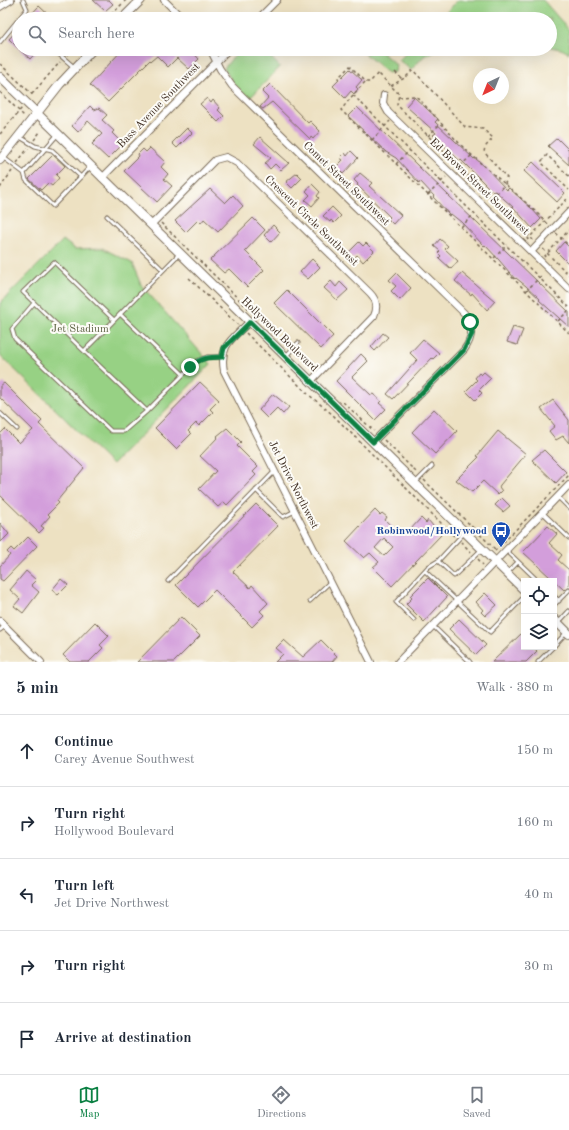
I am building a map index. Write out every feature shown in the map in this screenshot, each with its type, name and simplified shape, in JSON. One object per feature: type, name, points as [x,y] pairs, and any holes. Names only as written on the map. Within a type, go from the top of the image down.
[{"type":"street","points":[[0,6],[12,0]]},
{"type":"street","points":[[129,12],[141,0]]},
{"type":"street","points":[[164,0],[177,12]]},
{"type":"street","points":[[265,12],[277,0]]},
{"type":"street","points":[[1,158],[36,113],[86,56]]},
{"type":"street","name":"Comet Street Southwest","points":[[214,56],[232,86],[464,313],[470,322],[470,340],[464,350],[373,442]]},
{"type":"street","name":"Bass Avenue Southwest","points":[[102,178],[222,56]]},
{"type":"street","name":"Hollywood Boulevard","points":[[0,78],[521,587]]},
{"type":"street","name":"Ed Brown Street Southwest","points":[[384,95],[383,103],[393,118],[569,289]]},
{"type":"street","name":"Crescent Circle Southwest","points":[[151,225],[215,160],[219,158],[229,158],[242,168],[372,295],[377,307],[374,316],[310,381]]},
{"type":"street","points":[[531,252],[569,212]]},
{"type":"street","points":[[222,357],[224,348],[250,322]]},
{"type":"street","name":"Jet Drive Northwest","points":[[222,357],[224,371],[371,662]]},
{"type":"street","points":[[398,662],[569,485]]},
{"type":"street","points":[[557,622],[568,633]]},
{"type":"street","points":[[2,626],[38,661]]},
{"type":"lane","points":[[23,0],[27,9],[25,12]]},
{"type":"lane","points":[[0,42],[12,27]]},
{"type":"lane","points":[[63,58],[75,68]]},
{"type":"lane","points":[[24,173],[58,134]]},
{"type":"lane","points":[[18,135],[31,144],[52,150],[80,177]]},
{"type":"lane","points":[[1,158],[24,173],[26,180],[53,206],[91,166]]},
{"type":"lane","points":[[107,216],[163,270]]},
{"type":"lane","points":[[84,350],[180,253]]},
{"type":"lane","points":[[114,320],[54,262],[23,292],[147,411]]},
{"type":"lane","points":[[34,303],[12,328],[16,339],[111,432],[124,431],[147,411],[197,361],[207,357],[222,357]]},
{"type":"lane","points":[[120,314],[183,374]]},
{"type":"lane","points":[[286,357],[298,343]]},
{"type":"lane","points":[[0,413],[18,429]]},
{"type":"lane","points":[[415,483],[432,466]]},
{"type":"lane","points":[[168,581],[275,471]]},
{"type":"lane","points":[[256,490],[283,517],[295,511]]},
{"type":"lane","points":[[558,497],[569,508]]},
{"type":"lane","points":[[542,513],[569,538]]},
{"type":"lane","points":[[414,620],[396,602],[465,532]]},
{"type":"lane","points":[[438,561],[454,576],[482,549]]},
{"type":"lane","points":[[506,550],[535,578]]},
{"type":"lane","points":[[507,573],[518,562]]},
{"type":"lane","points":[[425,571],[490,632],[521,600]]},
{"type":"lane","points":[[310,601],[331,581]]},
{"type":"lane","points":[[559,601],[569,590]]},
{"type":"lane","points":[[557,620],[569,611]]},
{"type":"lane","points":[[433,626],[470,662]]},
{"type":"lane","points":[[557,643],[568,633]]},
{"type":"lane","points":[[538,662],[550,650]]},
{"type":"path","points":[[114,12],[126,0]]},
{"type":"path","points":[[32,94],[66,56]]},
{"type":"path","points":[[339,80],[338,78],[350,66],[366,82]]},
{"type":"path","points":[[390,86],[413,70],[465,126],[483,128],[493,138],[485,147],[484,152],[506,178],[505,184],[495,195],[492,194],[490,197]]},
{"type":"path","points":[[395,72],[402,79]]},
{"type":"path","points":[[569,275],[397,106],[399,94],[378,73],[370,82],[366,82],[341,110],[569,333]]},
{"type":"path","points":[[0,92],[30,121]]},
{"type":"path","points":[[353,95],[569,306]]},
{"type":"path","points":[[399,97],[416,96],[466,149],[510,187],[546,221],[569,246]]},
{"type":"path","points":[[372,140],[393,118]]},
{"type":"path","points":[[428,136],[441,123]]},
{"type":"path","points":[[0,188],[40,132]]},
{"type":"path","points":[[396,164],[410,150]]},
{"type":"path","points":[[569,176],[547,155],[541,162],[569,190]]},
{"type":"path","points":[[515,253],[569,197]]},
{"type":"path","points":[[461,227],[474,214]]},
{"type":"path","points":[[531,270],[569,230]]},
{"type":"path","points":[[493,259],[506,245]]},
{"type":"path","points":[[526,291],[548,268]]},
{"type":"path","points":[[189,278],[309,395],[332,414],[484,565]]},
{"type":"path","points":[[558,321],[569,310]]},
{"type":"green space","points":[[458,0],[543,0],[553,12],[447,12]]},
{"type":"green space","points":[[557,16],[569,30],[569,53],[557,48]]},
{"type":"green space","points":[[234,56],[270,56],[280,67],[249,99],[233,83],[224,68]]},
{"type":"green space","points":[[368,56],[386,56],[396,65],[395,72],[388,73]]},
{"type":"green space","points":[[403,56],[424,56],[411,70],[399,60]]},
{"type":"green space","name":"Jet Stadium","points":[[63,240],[75,249],[102,248],[132,263],[141,285],[211,364],[112,465],[0,355],[0,303]]},
{"type":"building","points":[[93,0],[109,0],[113,4],[105,11]]},
{"type":"building","points":[[39,6],[45,12],[33,12]]},
{"type":"building","points":[[117,56],[157,56],[151,61],[150,60],[108,102],[90,85]]},
{"type":"building","points":[[157,56],[196,56],[199,59],[189,69],[177,58],[168,67]]},
{"type":"building","points":[[350,69],[362,80],[356,87],[358,89],[354,94],[351,91],[345,98],[333,86]]},
{"type":"building","points":[[270,84],[308,123],[310,121],[320,131],[313,139],[311,137],[310,139],[272,102],[263,109],[260,107],[268,98],[262,92]]},
{"type":"building","points":[[414,97],[438,119],[435,122],[474,159],[475,158],[484,166],[507,190],[509,188],[541,219],[532,228],[513,207],[495,191],[493,192],[433,135],[436,133],[406,106]]},
{"type":"building","points":[[207,98],[211,103],[213,100],[220,108],[218,110],[224,116],[218,122],[200,104]]},
{"type":"building","points":[[90,106],[94,110],[99,108],[107,115],[102,120],[114,131],[112,133],[123,144],[108,159],[92,144],[102,134],[88,121],[78,132],[72,126]]},
{"type":"building","points":[[357,107],[569,312],[569,327],[526,286],[516,278],[515,279],[485,245],[484,246],[461,222],[451,214],[450,215],[420,181],[419,183],[396,158],[386,152],[348,116]]},
{"type":"building","points":[[187,128],[192,133],[177,148],[172,143]]},
{"type":"building","points":[[260,137],[289,163],[281,170],[275,164],[270,169],[265,163],[271,158],[254,144]]},
{"type":"building","points":[[557,138],[569,150],[569,165],[548,146]]},
{"type":"building","points":[[150,148],[165,162],[161,167],[168,174],[164,179],[172,186],[157,202],[124,171],[139,156],[138,154],[143,149],[146,152]]},
{"type":"building","points":[[351,151],[358,158],[343,174],[336,167],[343,160],[340,158],[345,153],[347,156]]},
{"type":"building","points":[[53,155],[65,166],[56,175],[59,178],[52,186],[48,183],[41,190],[29,179]]},
{"type":"building","points":[[533,162],[565,193],[557,202],[524,171]]},
{"type":"building","points":[[297,173],[302,178],[292,188],[286,182]]},
{"type":"building","points":[[360,173],[372,183],[369,186],[401,215],[393,224],[388,219],[390,217],[357,185],[358,184],[354,180]]},
{"type":"building","points":[[312,184],[320,192],[317,196],[319,198],[312,206],[305,200],[310,195],[306,191]]},
{"type":"building","points":[[210,189],[225,203],[233,195],[243,206],[218,232],[204,219],[201,223],[198,220],[186,232],[175,221]]},
{"type":"building","points":[[332,207],[341,216],[334,223],[331,220],[330,222],[323,216]]},
{"type":"building","points":[[253,218],[265,230],[245,251],[264,270],[247,287],[229,269],[224,273],[210,260]]},
{"type":"building","points":[[273,225],[280,232],[271,242],[264,235]]},
{"type":"building","points":[[440,239],[448,246],[445,249],[458,261],[451,269],[439,258],[441,256],[438,253],[440,251],[434,246]]},
{"type":"building","points":[[359,242],[363,246],[366,243],[374,251],[363,262],[357,255],[353,259],[348,253]]},
{"type":"building","points":[[564,242],[569,247],[569,264],[556,251]]},
{"type":"building","points":[[312,259],[320,267],[308,279],[300,272]]},
{"type":"building","points":[[396,273],[411,288],[400,300],[391,291],[396,286],[389,280]]},
{"type":"building","points":[[462,273],[495,301],[487,310],[472,293],[471,295],[455,281]]},
{"type":"building","points":[[331,281],[336,287],[340,282],[348,290],[337,300],[324,288]]},
{"type":"building","points":[[287,290],[333,336],[321,349],[274,303]]},
{"type":"building","points":[[513,327],[523,330],[517,345],[507,342]]},
{"type":"building","points":[[383,333],[388,337],[375,351],[371,347]]},
{"type":"building","points":[[423,339],[439,353],[433,359],[432,358],[393,399],[387,394],[417,360],[410,353]]},
{"type":"building","points":[[361,354],[368,361],[352,377],[371,395],[373,394],[381,401],[379,403],[386,409],[375,420],[336,381]]},
{"type":"building","points":[[484,372],[491,378],[479,390],[482,393],[475,400],[466,391],[477,380],[475,378],[479,373],[481,375]]},
{"type":"building","points":[[200,382],[219,400],[210,409],[213,412],[199,426],[196,423],[188,431],[191,434],[176,449],[155,428]]},
{"type":"building","points":[[4,383],[42,421],[39,424],[84,468],[57,501],[59,503],[48,514],[50,516],[41,526],[44,528],[39,533],[0,495],[0,434],[5,429],[19,443],[33,430],[0,398],[0,386]]},
{"type":"building","points":[[273,394],[289,407],[283,414],[277,408],[267,418],[259,410]]},
{"type":"building","points":[[553,400],[569,420],[569,443],[563,436],[556,440],[549,431],[555,426],[541,409]]},
{"type":"building","points":[[434,409],[457,431],[435,454],[412,432]]},
{"type":"building","points":[[227,428],[241,442],[237,446],[258,467],[253,472],[256,475],[227,505],[224,502],[218,507],[199,489],[216,471],[200,456],[218,437],[217,436]]},
{"type":"building","points":[[498,431],[526,454],[500,485],[499,487],[502,491],[498,495],[483,481],[472,492],[456,480],[479,457],[477,456]]},
{"type":"building","points":[[544,450],[566,472],[556,483],[532,460]]},
{"type":"building","points":[[502,498],[510,506],[503,512],[495,505]]},
{"type":"building","points":[[256,504],[278,526],[233,572],[250,588],[252,585],[268,603],[260,611],[264,615],[252,627],[215,590],[198,607],[176,585]]},
{"type":"building","points":[[375,510],[380,515],[382,513],[387,517],[385,520],[401,535],[406,530],[408,532],[421,518],[426,523],[428,520],[441,535],[392,586],[373,567],[379,562],[370,553],[364,558],[346,541]],"holes":[[[384,538],[393,547],[384,556],[375,548]]]},
{"type":"building","points":[[0,523],[9,534],[0,543]]},
{"type":"building","points":[[548,526],[557,534],[549,543],[562,555],[558,560],[569,570],[569,585],[564,590],[557,584],[557,578],[551,578],[523,552]]},
{"type":"building","points":[[28,537],[37,546],[3,581],[0,579],[0,566],[10,555],[7,552],[11,548],[14,551]]},
{"type":"building","points":[[26,571],[36,580],[31,585],[39,592],[23,613],[14,606],[20,599],[10,590]]},
{"type":"building","points":[[428,578],[447,597],[424,622],[406,604],[412,598],[410,596]]},
{"type":"building","points":[[61,579],[68,585],[58,595],[52,590]]},
{"type":"building","points":[[485,593],[497,605],[485,616],[481,612],[483,610],[476,602]]},
{"type":"building","points":[[181,617],[200,636],[174,662],[137,662]]},
{"type":"building","points":[[459,619],[486,645],[476,655],[449,629]]},
{"type":"building","points":[[95,622],[109,636],[100,645],[103,648],[89,662],[70,662],[63,655]]},
{"type":"building","points":[[521,634],[521,650],[537,651],[526,662],[492,662]]},
{"type":"building","points":[[284,640],[303,657],[321,640],[337,656],[332,662],[275,662],[283,654],[276,648]]},
{"type":"place","name":"Robinwood/Hollywood","points":[[501,548]]},
{"type":"route","points":[[190,367],[197,361],[207,357],[222,357],[224,348],[250,322],[373,442],[464,350],[472,334],[470,322]]}]
